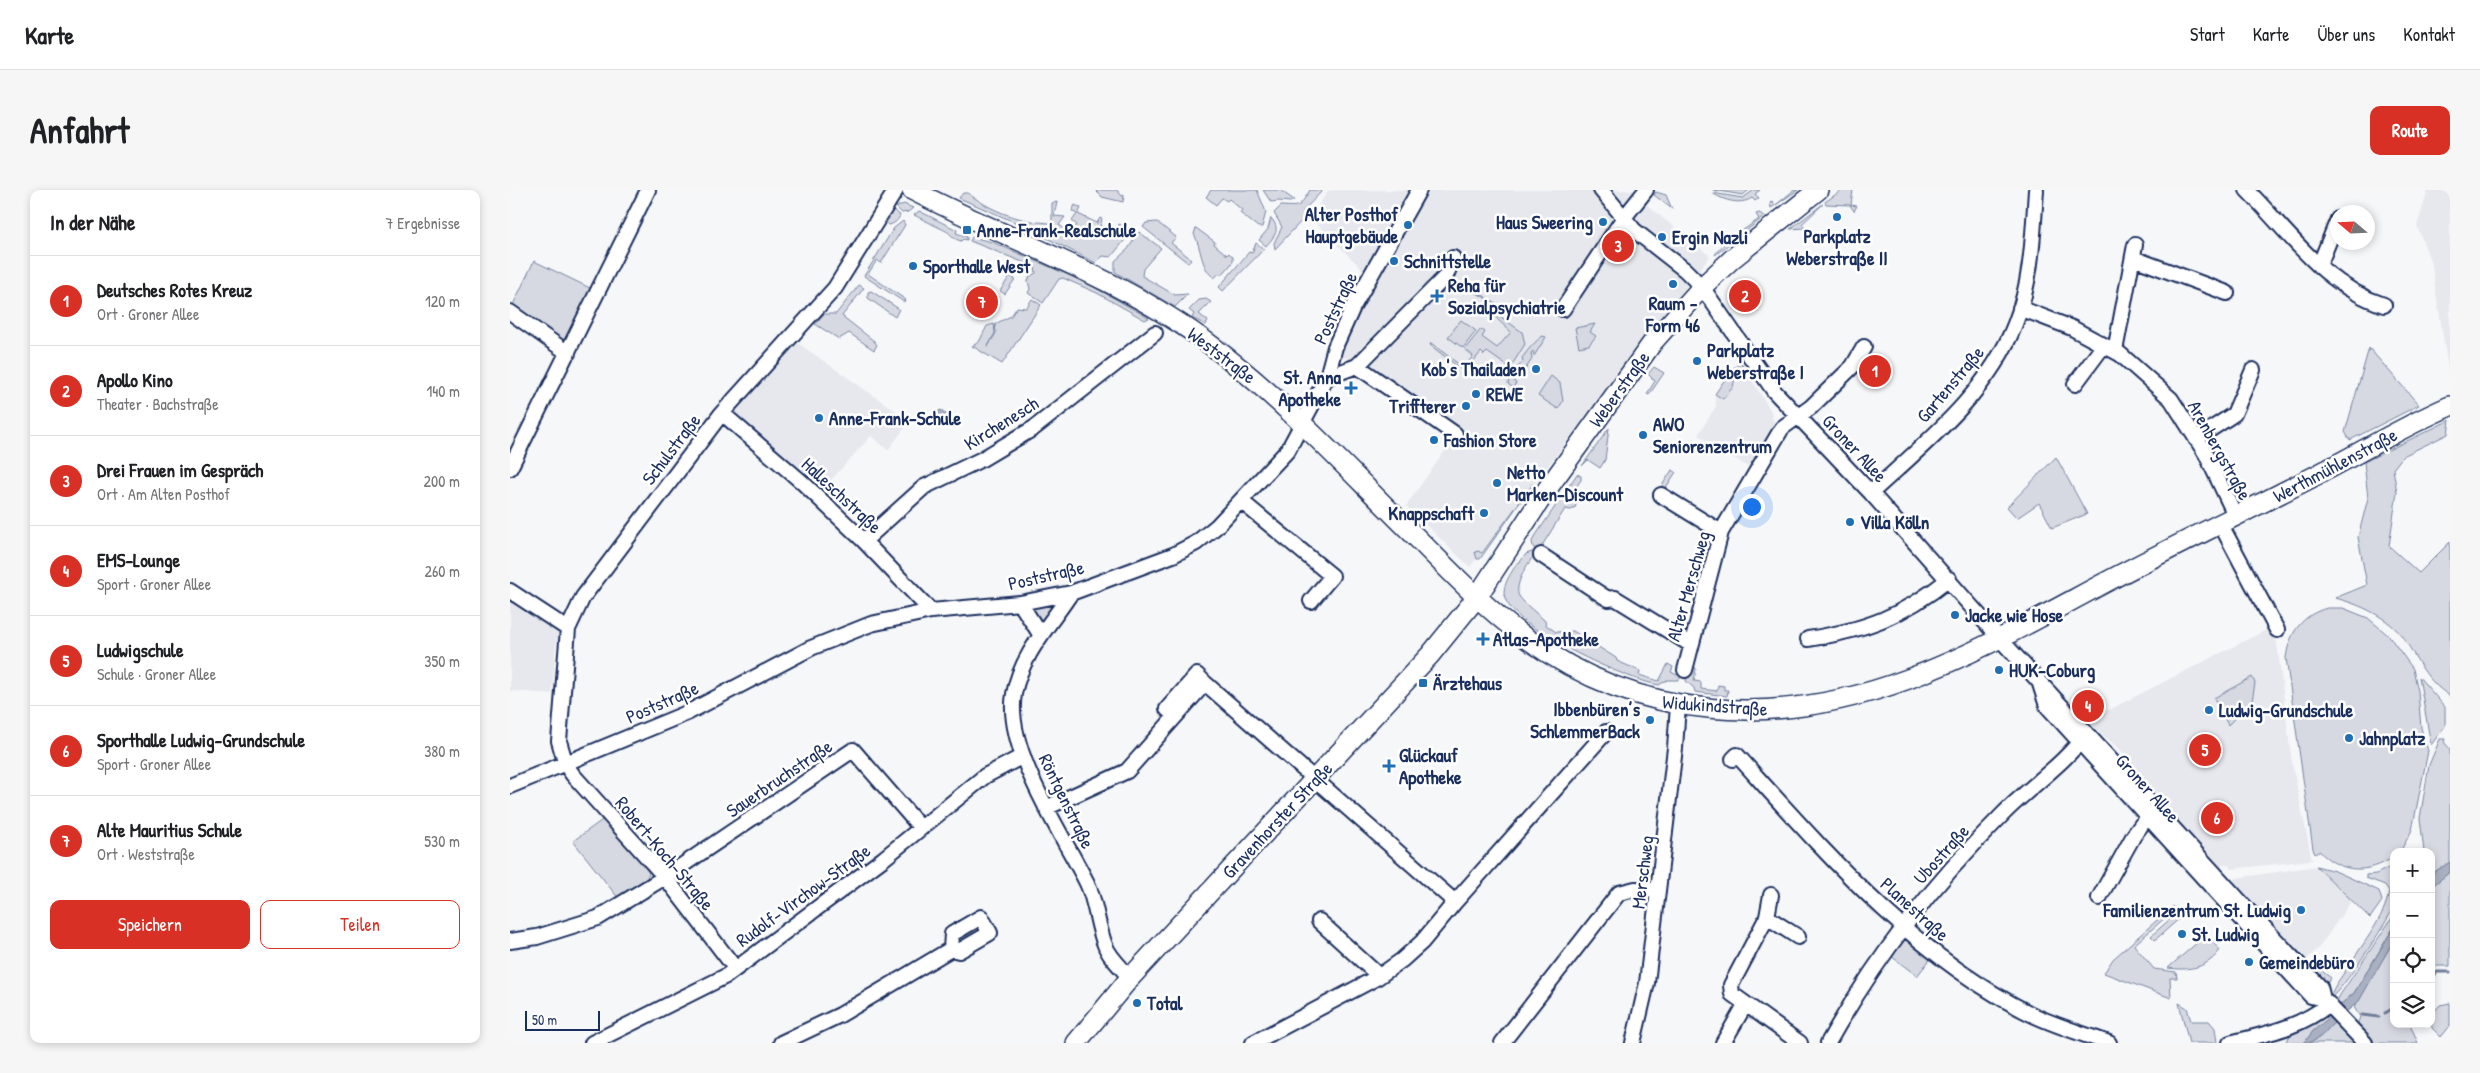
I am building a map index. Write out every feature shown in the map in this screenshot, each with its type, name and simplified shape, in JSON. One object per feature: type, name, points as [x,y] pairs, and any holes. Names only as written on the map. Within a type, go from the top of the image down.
[{"type":"main road","name":"Weststraße","points":[[912,190],[1098,276],[1150,305],[1208,343],[1268,391],[1304,424],[1477,597]]},
{"type":"main road","name":"Weberstraße","points":[[1477,597],[1548,488],[1653,342],[1702,287],[1770,227],[1818,190]]},
{"type":"main road","name":"Werthmühlenstraße","points":[[2001,640],[2110,580],[2229,521],[2450,406]]},
{"type":"main road","name":"Widukindstraße","points":[[1477,597],[1524,637],[1585,674],[1625,691],[1678,705],[1758,710],[1818,704],[1865,693],[1907,680],[2001,640]]},
{"type":"main road","name":"Gravenhorster Straße","points":[[1076,1043],[1130,978],[1430,654],[1477,597]]},
{"type":"street","points":[[510,468],[648,190]]},
{"type":"street","name":"Schulstraße","points":[[566,765],[559,741],[568,629],[583,597],[722,413],[835,288],[896,190]]},
{"type":"street","name":"Poststraße","points":[[510,786],[566,765],[687,713],[811,648],[871,624],[931,611],[1020,603],[1071,593],[1173,555],[1196,543],[1241,501],[1288,450],[1304,424],[1327,377],[1335,347],[1353,307],[1419,190]]},
{"type":"street","points":[[1601,190],[1634,230],[1685,270],[1702,287],[1774,391],[1798,415]]},
{"type":"street","points":[[1563,309],[1623,219],[1646,190]]},
{"type":"street","name":"Gartenstraße","points":[[1871,493],[1939,429],[1976,388],[2006,342],[2020,308],[2032,250],[2036,190]]},
{"type":"street","points":[[2247,190],[2291,240],[2319,266],[2355,293],[2384,305]]},
{"type":"street","points":[[2319,266],[2330,238]]},
{"type":"street","points":[[2076,384],[2110,348],[2134,252],[2227,293]]},
{"type":"street","points":[[1327,377],[1357,366],[1446,276],[1453,258]]},
{"type":"street","name":"Arenbergstraße","points":[[2020,308],[2072,328],[2110,348],[2171,400],[2196,439],[2229,521]]},
{"type":"street","points":[[510,312],[568,353]]},
{"type":"street","name":"Kirchenesch","points":[[864,541],[924,487],[982,459],[1034,428],[1155,333]]},
{"type":"street","name":"Groner Allee","points":[[1864,347],[1853,366],[1811,407],[1798,415],[1871,493],[2001,640],[2039,680],[2084,737],[2311,996],[2328,1004],[2366,1043]]},
{"type":"street","points":[[1357,366],[1455,434]]},
{"type":"street","points":[[2196,439],[2226,422],[2234,414],[2253,370]]},
{"type":"street","name":"Halleschstraße","points":[[722,413],[804,484],[864,541],[931,611]]},
{"type":"street","name":"Alter Merschweg","points":[[1685,670],[1690,644],[1721,532],[1782,428],[1798,415]]},
{"type":"street","points":[[1661,495],[1721,532]]},
{"type":"street","points":[[1241,501],[1332,576],[1312,601]]},
{"type":"street","points":[[2229,521],[2277,630]]},
{"type":"street","points":[[1542,555],[1608,599],[1615,598],[1690,644]]},
{"type":"street","points":[[1808,639],[1846,633],[1874,625],[1918,602],[1949,579]]},
{"type":"street","points":[[510,591],[568,629]]},
{"type":"street","name":"Röntgenstraße","points":[[1071,593],[1040,634],[1022,671],[1014,694],[1014,719],[1024,756],[1046,808],[1088,885],[1105,946],[1130,978]]},
{"type":"street","points":[[1020,603],[1040,634]]},
{"type":"street","points":[[1046,808],[1127,771],[1205,683],[1455,902]]},
{"type":"street","name":"Merschweg","points":[[1633,1043],[1647,983],[1675,748],[1678,705]]},
{"type":"street","points":[[1253,1043],[1379,976],[1422,942],[1455,902],[1606,732]]},
{"type":"street","name":"Ubostraße","points":[[1828,1043],[1859,988],[1903,926],[1954,865],[2003,813],[2084,737]]},
{"type":"street","name":"Sauerbruchstraße","points":[[666,877],[853,750],[921,828]]},
{"type":"street","name":"Planestraße","points":[[1734,759],[1737,755],[1819,845],[1903,926],[1950,964],[2006,1000],[2061,1027],[2109,1043]]},
{"type":"street","name":"Rudolf-Virchow-Straße","points":[[592,1043],[726,976],[883,860],[986,776],[1024,756]]},
{"type":"street","name":"Robert-Koch-Straße","points":[[566,765],[573,776],[666,877],[735,968]]},
{"type":"street","points":[[2099,898],[2151,812]]},
{"type":"street","points":[[510,941],[537,937],[598,918],[666,877]]},
{"type":"street","points":[[1502,1043],[1619,893],[1635,889],[1658,890]]},
{"type":"street","points":[[1771,895],[1767,917],[1731,985],[1732,994],[1800,1043]]},
{"type":"street","points":[[1767,917],[1798,938]]},
{"type":"street","points":[[1319,921],[1379,976]]},
{"type":"street","points":[[780,1043],[840,1015],[951,949]]},
{"type":"street","points":[[2230,1043],[2292,1027],[2316,1014],[2328,1004]]},
{"type":"street","points":[[1723,1043],[1745,1005]]},
{"type":"shaded area","points":[[1095,190],[1117,190],[1122,196],[1124,195],[1123,202],[1102,197]]},
{"type":"shaded area","points":[[1211,190],[1257,190],[1266,212],[1262,227],[1258,227],[1240,213],[1242,210],[1229,199],[1227,201],[1222,198],[1216,205],[1206,197]]},
{"type":"shaded area","points":[[1263,190],[1280,190],[1294,200],[1290,202],[1271,202]]},
{"type":"shaded area","points":[[1310,190],[1323,190],[1303,211],[1307,215],[1275,249],[1274,243],[1282,227],[1274,213],[1281,206],[1299,205]]},
{"type":"shaded area","points":[[1329,190],[1655,190],[1647,205],[1710,256],[1470,567],[1406,506],[1458,432],[1356,360],[1327,354],[1366,273],[1310,217]]},
{"type":"shaded area","points":[[1713,190],[1749,190],[1743,195]]},
{"type":"shaded area","points":[[1754,190],[1760,190],[1755,194],[1759,198],[1755,201],[1752,198],[1742,202],[1721,198],[1712,193],[1743,198]]},
{"type":"shaded area","points":[[1794,190],[1798,190],[1778,203]]},
{"type":"shaded area","points":[[1842,190],[1853,190],[1851,205],[1857,206],[1854,211],[1850,205],[1826,204],[1825,202]]},
{"type":"shaded area","points":[[2428,190],[2450,190],[2450,382],[2432,266],[2417,226]]},
{"type":"shaded area","points":[[1656,192],[1666,195],[1672,209],[1654,195]]},
{"type":"shaded area","points":[[963,193],[968,193],[997,211],[1029,221],[1052,223],[1052,203],[1057,202],[1054,216],[1065,217],[1059,225],[1071,233],[1077,225],[1072,221],[1077,214],[1072,211],[1075,205],[1081,208],[1078,214],[1097,223],[1100,218],[1102,219],[1100,227],[1117,232],[1119,224],[1133,230],[1111,257],[1103,256],[1096,263],[1017,223],[959,198]]},
{"type":"shaded area","points":[[1772,201],[1776,205],[1771,208],[1770,203]]},
{"type":"shaded area","points":[[904,204],[913,208],[908,212],[902,213],[896,207]]},
{"type":"shaded area","points":[[1823,204],[1802,224],[1805,228],[1790,229]]},
{"type":"shaded area","points":[[892,209],[900,215],[896,222],[888,225],[884,219]]},
{"type":"shaded area","points":[[919,211],[957,230],[956,233],[967,237],[967,240],[963,239],[961,241],[954,238],[948,232],[914,215]]},
{"type":"shaded area","points":[[1759,213],[1765,216],[1715,255],[1728,241],[1759,219],[1756,214]]},
{"type":"shaded area","points":[[1271,218],[1276,226],[1276,232],[1266,246],[1259,240],[1268,229]]},
{"type":"shaded area","points":[[903,221],[905,225],[881,263],[877,260],[868,274],[906,300],[904,302],[864,276],[894,228]]},
{"type":"shaded area","points":[[1157,222],[1176,237],[1171,243],[1191,259],[1188,263],[1143,227],[1146,223]]},
{"type":"shaded area","points":[[1196,228],[1215,242],[1214,244],[1227,255],[1229,253],[1233,257],[1233,262],[1222,275],[1220,273],[1214,278],[1206,269],[1194,234]]},
{"type":"shaded area","points":[[1139,232],[1161,248],[1143,269],[1142,276],[1175,295],[1188,294],[1175,307],[1115,272],[1115,261],[1128,249]]},
{"type":"shaded area","points":[[972,237],[992,242],[1085,282],[1149,318],[1145,320],[1097,293],[1063,278],[1059,279],[1043,303],[1028,293],[1030,289],[1028,281],[1030,276],[1036,273],[1035,267],[970,241]]},
{"type":"shaded area","points":[[1256,243],[1264,249],[1223,291],[1219,287],[1249,252],[1252,253]]},
{"type":"shaded area","points":[[534,261],[592,289],[567,340],[561,342],[511,309]]},
{"type":"shaded area","points":[[1010,276],[1015,279],[1005,294],[1000,291]]},
{"type":"shaded area","points":[[1473,284],[1477,287],[1475,290],[1502,308],[1500,311],[1495,308],[1494,303],[1490,303],[1484,297],[1472,291]]},
{"type":"shaded area","points":[[859,285],[864,288],[842,316],[874,341],[877,345],[874,350],[849,333],[839,339],[815,324],[824,314],[836,314]]},
{"type":"shaded area","points":[[871,291],[899,309],[895,317],[868,298],[868,292]]},
{"type":"shaded area","points":[[1032,299],[1041,305],[1002,364],[972,346],[979,342],[987,326],[994,324],[995,333],[987,348],[996,333],[995,324],[1011,316],[1017,307],[1026,308]]},
{"type":"shaded area","points":[[1206,299],[1211,302],[1199,314],[1208,321],[1206,325],[1192,318],[1194,314],[1189,310],[1199,300]]},
{"type":"shaded area","points":[[1476,299],[1522,332],[1525,344],[1510,368],[1487,352],[1484,355],[1481,352],[1465,372],[1430,345],[1431,343],[1464,368],[1473,356],[1465,349],[1481,329],[1485,332],[1482,337],[1497,348],[1511,332]]},
{"type":"shaded area","points":[[1461,320],[1476,331],[1463,348],[1448,337]]},
{"type":"shaded area","points":[[1595,324],[1590,332],[1596,336],[1589,345],[1579,347],[1575,328]]},
{"type":"shaded area","points":[[1543,336],[1546,337],[1534,356],[1533,351],[1531,353],[1532,359],[1521,376],[1519,372],[1513,380],[1516,383],[1513,388],[1508,384],[1509,378],[1523,361],[1522,358],[1526,352]]},
{"type":"shaded area","name":"Anne-Frank-Schule","points":[[795,341],[910,421],[888,450],[871,436],[820,492],[730,414]]},
{"type":"shaded area","points":[[2369,348],[2419,405],[2350,440],[2345,432]]},
{"type":"shaded area","points":[[1741,363],[1771,411],[1774,424],[1748,467],[1698,435],[1716,406],[1715,394],[1732,369]]},
{"type":"shaded area","points":[[1741,363],[1747,373],[1740,381],[1735,377],[1733,387],[1723,399],[1715,394],[1732,369]]},
{"type":"shaded area","points":[[1654,367],[1664,373],[1649,395],[1647,394],[1655,381],[1648,374]]},
{"type":"shaded area","points":[[1551,376],[1560,383],[1563,401],[1558,409],[1538,396]]},
{"type":"shaded area","points":[[2450,420],[2448,434],[2403,456],[2393,469],[2397,492],[2389,546],[2419,573],[2450,542],[2450,696],[2429,677],[2404,639],[2390,624],[2363,608],[2335,598],[2367,585],[2358,537],[2368,498],[2364,462]]},
{"type":"shaded area","points":[[1609,428],[1605,460],[1600,468],[1588,460],[1582,466]]},
{"type":"shaded area","points":[[2056,457],[2087,514],[2052,528],[2039,503],[2017,518],[2007,507]]},
{"type":"shaded area","points":[[1672,470],[1676,472],[1663,492],[1659,490]]},
{"type":"shaded area","points":[[1577,474],[1581,476],[1581,480],[1569,497],[1577,501],[1575,508],[1571,510],[1565,509],[1538,552],[1533,547],[1532,541]]},
{"type":"shaded area","points":[[1533,484],[1480,559],[1477,559],[1475,552],[1482,553]]},
{"type":"shaded area","points":[[1532,552],[1536,554],[1520,580],[1518,592],[1519,596],[1528,606],[1545,621],[1546,625],[1556,632],[1573,631],[1616,658],[1617,661],[1640,671],[1639,675],[1659,681],[1668,664],[1673,667],[1671,672],[1677,675],[1681,668],[1682,677],[1678,680],[1667,680],[1659,685],[1623,674],[1574,652],[1529,624],[1513,611],[1505,598],[1504,589],[1517,563],[1526,554]]},
{"type":"shaded area","points":[[510,598],[559,634],[560,638],[556,643],[552,694],[510,691]]},
{"type":"shaded area","points":[[1054,600],[1055,608],[1040,623],[1032,607]]},
{"type":"shaded area","points":[[2327,608],[2343,608],[2368,618],[2389,636],[2413,669],[2418,691],[2421,728],[2428,751],[2412,830],[2402,848],[2390,848],[2390,859],[2365,869],[2355,869],[2337,864],[2319,851],[2315,854],[2313,849],[2286,658],[2290,641],[2298,626],[2310,615]]},
{"type":"shaded area","points":[[2270,628],[2277,643],[2292,763],[2312,860],[2231,869],[2230,865],[2222,865],[2222,870],[2131,770],[2124,753],[2087,721]]},
{"type":"shaded area","points":[[1692,667],[1696,668],[1694,681],[1701,682],[1701,689],[1717,691],[1718,685],[1724,686],[1724,690],[1728,690],[1727,696],[1695,692],[1694,688],[1686,681],[1686,675]]},
{"type":"shaded area","points":[[2252,677],[2255,683],[2252,701],[2228,725],[2214,698]]},
{"type":"shaded area","points":[[2419,677],[2445,707],[2445,726],[2431,745]]},
{"type":"shaded area","points":[[2440,739],[2445,739],[2444,742],[2450,749],[2450,966],[2435,967],[2435,848],[2424,848],[2420,818],[2429,765]]},
{"type":"shaded area","points":[[605,818],[614,825],[649,873],[646,880],[619,899],[573,841]]},
{"type":"shaded area","points":[[2316,866],[2335,871],[2379,891],[2382,901],[2370,918]]},
{"type":"shaded area","name":"Familienzentrum St. Ludwig","points":[[2317,866],[2352,900],[2318,949],[2304,961],[2232,882],[2236,878]]},
{"type":"shaded area","points":[[2390,867],[2390,913],[2364,956],[2344,984],[2331,997],[2336,985],[2383,912],[2389,891],[2385,885],[2366,878],[2366,875],[2376,874]]},
{"type":"shaded area","points":[[2173,906],[2175,909],[2134,945],[2154,969],[2176,972],[2177,978],[2170,978],[2171,998],[2104,973],[2113,959]]},
{"type":"shaded area","points":[[2178,912],[2181,917],[2155,940],[2151,936]]},
{"type":"shaded area","points":[[2390,921],[2390,934],[2354,993],[2339,1006],[2336,1003]]},
{"type":"shaded area","points":[[2206,935],[2220,950],[2210,961],[2197,967],[2183,969],[2168,968]]},
{"type":"shaded area","points":[[1907,937],[1932,957],[1917,976],[1891,956],[1903,939]]},
{"type":"shaded area","points":[[2390,947],[2390,1028],[2412,1028],[2418,1043],[2371,1043],[2356,1028],[2360,1017],[2354,1007]]},
{"type":"shaded area","points":[[2315,966],[2331,978],[2325,986],[2308,969]]},
{"type":"shaded area","points":[[2179,1003],[2187,1008],[2191,1021],[2209,1021],[2215,1028],[2217,1043],[2189,1043]]},
{"type":"shaded area","points":[[2450,1003],[2450,1026],[2441,1037],[2432,1028],[2435,1028],[2435,1011],[2440,1005]]},
{"type":"shaded area","points":[[2329,1013],[2356,1043],[2285,1043],[2293,1031],[2310,1026]]},
{"type":"water","points":[[941,410],[950,416],[950,420],[946,421],[939,416],[937,412]]},
{"type":"water","points":[[2450,862],[2450,872],[2435,884],[2435,871]]},
{"type":"water","points":[[2390,934],[2390,947],[2359,1001],[2345,1013],[2339,1006],[2354,993]]},
{"type":"water","points":[[2331,1016],[2336,1021],[2318,1039],[2304,1043],[2313,1031]]},
{"type":"waterway","points":[[2435,974],[2437,972],[2450,972]]},
{"type":"waterway","points":[[2385,1013],[2390,1010]]},
{"type":"waterway","points":[[2362,1015],[2379,1017]]},
{"type":"place","name":"Parkplatz Weberstraße II","points":[[1837,217]]},
{"type":"place","name":"Haus Sweering","points":[[1603,222]]},
{"type":"place","name":"Alter Posthof Hauptgebäude","points":[[1408,225]]},
{"type":"place","name":"Anne-Frank-Realschule","points":[[967,230]]},
{"type":"place","name":"Ergin Nazli","points":[[1662,237]]},
{"type":"place","name":"Drei Frauen im Gespräch","points":[[1618,246]]},
{"type":"place","name":"Schnittstelle","points":[[1394,261]]},
{"type":"place","name":"Sporthalle West","points":[[913,266]]},
{"type":"place","name":"Raum - Form 46","points":[[1673,284]]},
{"type":"place","name":"Reha für Sozialpsychiatrie","points":[[1437,296]]},
{"type":"place","name":"Apollo Kino","points":[[1745,296]]},
{"type":"place","name":"Alte Mauritius Schule","points":[[982,302]]},
{"type":"place","name":"Parkplatz Weberstraße I","points":[[1697,361]]},
{"type":"place","name":"Kob's Thailaden","points":[[1536,369]]},
{"type":"place","name":"Deutsches Rotes Kreuz","points":[[1875,371]]},
{"type":"place","name":"St. Anna Apotheke","points":[[1351,388]]},
{"type":"place","name":"REWE","points":[[1476,394]]},
{"type":"place","name":"Triffterer","points":[[1466,406]]},
{"type":"place","name":"Anne-Frank-Schule","points":[[819,418]]},
{"type":"place","name":"AWO Seniorenzentrum","points":[[1643,435]]},
{"type":"place","name":"Fashion Store","points":[[1434,440]]},
{"type":"place","name":"Netto Marken-Discount","points":[[1497,483]]},
{"type":"place","name":"Knappschaft","points":[[1484,513]]},
{"type":"place","name":"Villa Kölln","points":[[1850,522]]},
{"type":"place","name":"Jacke wie Hose","points":[[1955,615]]},
{"type":"place","name":"Atlas-Apotheke","points":[[1483,639]]},
{"type":"place","name":"HUK-Coburg","points":[[1999,670]]},
{"type":"place","name":"Ärztehaus","points":[[1423,683]]},
{"type":"place","name":"EMS-Lounge","points":[[2088,706]]},
{"type":"place","name":"Ludwig-Grundschule","points":[[2209,710]]},
{"type":"place","name":"Ibbenbüren’s SchlemmerBack","points":[[1650,720]]},
{"type":"place","name":"Jahnplatz","points":[[2349,738]]},
{"type":"place","name":"Ludwigschule","points":[[2205,750]]},
{"type":"place","name":"Glückauf Apotheke","points":[[1389,766]]},
{"type":"place","name":"Sporthalle Ludwig-Grundschule","points":[[2217,818]]},
{"type":"place","name":"Familienzentrum St. Ludwig","points":[[2301,910]]},
{"type":"place","name":"St. Ludwig","points":[[2182,934]]},
{"type":"place","name":"Gemeindebüro","points":[[2249,962]]},
{"type":"place","name":"Total","points":[[1137,1003]]}]
